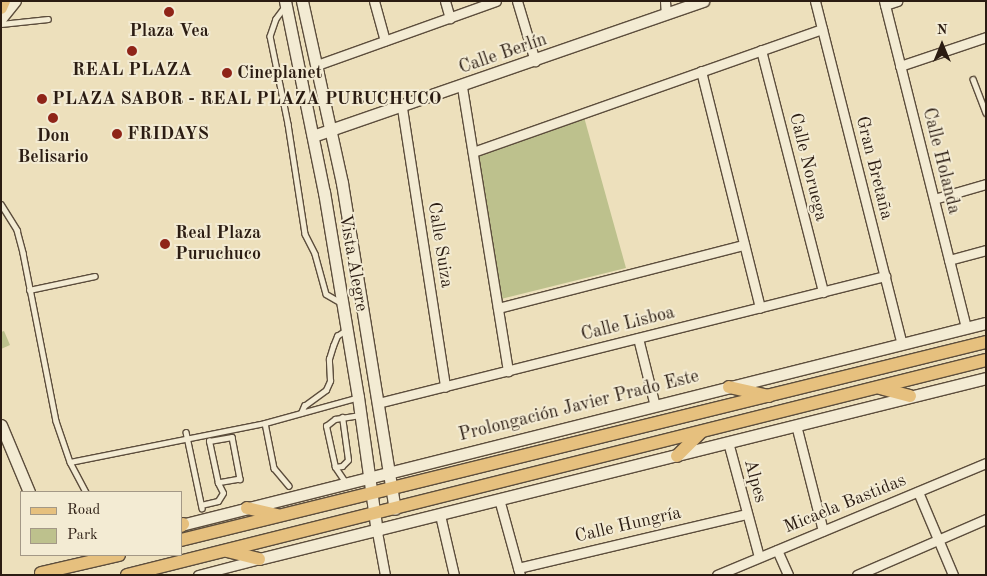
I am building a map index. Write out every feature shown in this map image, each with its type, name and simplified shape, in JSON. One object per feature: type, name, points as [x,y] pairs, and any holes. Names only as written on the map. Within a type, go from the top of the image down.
[{"type":"main road","points":[[1,8],[2,1]]},
{"type":"main road","name":"Prolongación Javier Prado Este","points":[[182,540],[986,342]]},
{"type":"main road","points":[[126,575],[986,360]]},
{"type":"main road","points":[[730,387],[772,396]]},
{"type":"main road","points":[[875,387],[910,396]]},
{"type":"main road","points":[[677,456],[702,431]]},
{"type":"main road","points":[[332,524],[345,512],[345,506],[340,501]]},
{"type":"main road","points":[[247,508],[280,516]]},
{"type":"main road","points":[[224,550],[259,559]]},
{"type":"main road","points":[[41,573],[115,556]]},
{"type":"street","points":[[1,18],[15,1]]},
{"type":"street","name":"Vista Alegre","points":[[302,1],[342,183],[393,488],[394,509]]},
{"type":"street","points":[[374,1],[385,40]]},
{"type":"street","points":[[445,1],[450,18]]},
{"type":"street","points":[[317,65],[496,1]]},
{"type":"street","points":[[517,1],[535,61]]},
{"type":"street","points":[[666,1],[666,14]]},
{"type":"street","name":"Calle Berlín","points":[[313,136],[402,108],[703,1]]},
{"type":"street","name":"Gran Bretaña","points":[[814,1],[902,344]]},
{"type":"street","points":[[884,3],[896,1]]},
{"type":"street","name":"Calle Holanda","points":[[884,3],[966,328]]},
{"type":"street","name":"Vista Alegre","points":[[286,4],[324,192],[371,477],[377,532]]},
{"type":"street","points":[[473,152],[822,28]]},
{"type":"street","points":[[900,66],[986,37]]},
{"type":"street","name":"Calle Noruega","points":[[762,50],[823,292]]},
{"type":"street","points":[[701,71],[760,308]]},
{"type":"street","points":[[462,87],[508,371]]},
{"type":"street","name":"Calle Suiza","points":[[402,108],[445,387]]},
{"type":"street","points":[[324,192],[330,181],[342,183]]},
{"type":"street","points":[[934,199],[986,184]]},
{"type":"street","points":[[498,308],[744,245]]},
{"type":"street","points":[[949,260],[986,250]]},
{"type":"street","name":"Calle Lisboa","points":[[377,398],[445,387],[885,276]]},
{"type":"street","name":"Prolongación Javier Prado Este","points":[[182,525],[986,323]]},
{"type":"street","points":[[638,338],[655,406]]},
{"type":"street","points":[[198,575],[377,532],[499,499],[986,378]]},
{"type":"street","points":[[358,397],[377,398]]},
{"type":"street","points":[[1,425],[29,491]]},
{"type":"street","points":[[796,425],[823,531]]},
{"type":"street","points":[[363,429],[375,434],[382,427]]},
{"type":"street","name":"Alpes","points":[[728,442],[759,557]]},
{"type":"street","name":"Micaela Bastidas","points":[[717,575],[986,463]]},
{"type":"street","points":[[918,492],[940,540],[953,575]]},
{"type":"street","points":[[499,499],[519,572]]},
{"type":"street","name":"Calle Hungría","points":[[519,572],[746,514]]},
{"type":"street","points":[[440,515],[454,575]]},
{"type":"street","points":[[857,575],[986,519]]},
{"type":"street","points":[[377,532],[386,575]]},
{"type":"street","points":[[777,550],[788,575]]},
{"type":"lane","points":[[286,4],[276,19],[270,36],[288,124],[305,234],[315,254],[326,294],[342,302]]},
{"type":"lane","points":[[1,24],[48,19]]},
{"type":"lane","points":[[973,79],[986,112]]},
{"type":"lane","points":[[1,204],[17,230],[56,421],[70,462],[85,491]]},
{"type":"lane","points":[[30,290],[95,276]]},
{"type":"lane","points":[[301,413],[304,406],[326,390],[330,381],[329,359],[332,346],[337,336],[347,329]]},
{"type":"lane","points":[[70,462],[265,423],[358,397]]},
{"type":"lane","points":[[346,483],[335,467],[326,426],[329,421],[361,414]]},
{"type":"lane","points":[[335,467],[342,466],[348,460],[342,417]]},
{"type":"lane","points":[[265,423],[274,468],[289,486]]},
{"type":"lane","points":[[186,432],[201,506],[218,501],[223,493],[218,483],[209,441],[232,437],[240,479],[218,483]]},
{"type":"green space","points":[[584,117],[626,268],[501,299],[477,155]]},
{"type":"green space","points":[[4,331],[10,345],[1,349],[1,332]]},
{"type":"place","name":"Plaza Vea","points":[[169,12]]},
{"type":"place","name":"REAL PLAZA","points":[[132,51]]},
{"type":"place","name":"Cineplanet","points":[[227,73]]},
{"type":"place","name":"PLAZA SABOR - REAL PLAZA PURUCHUCO","points":[[42,99]]},
{"type":"place","name":"Don Belisario","points":[[53,118]]},
{"type":"place","name":"FRIDAYS","points":[[117,134]]},
{"type":"place","name":"Real Plaza Puruchuco","points":[[165,244]]}]
